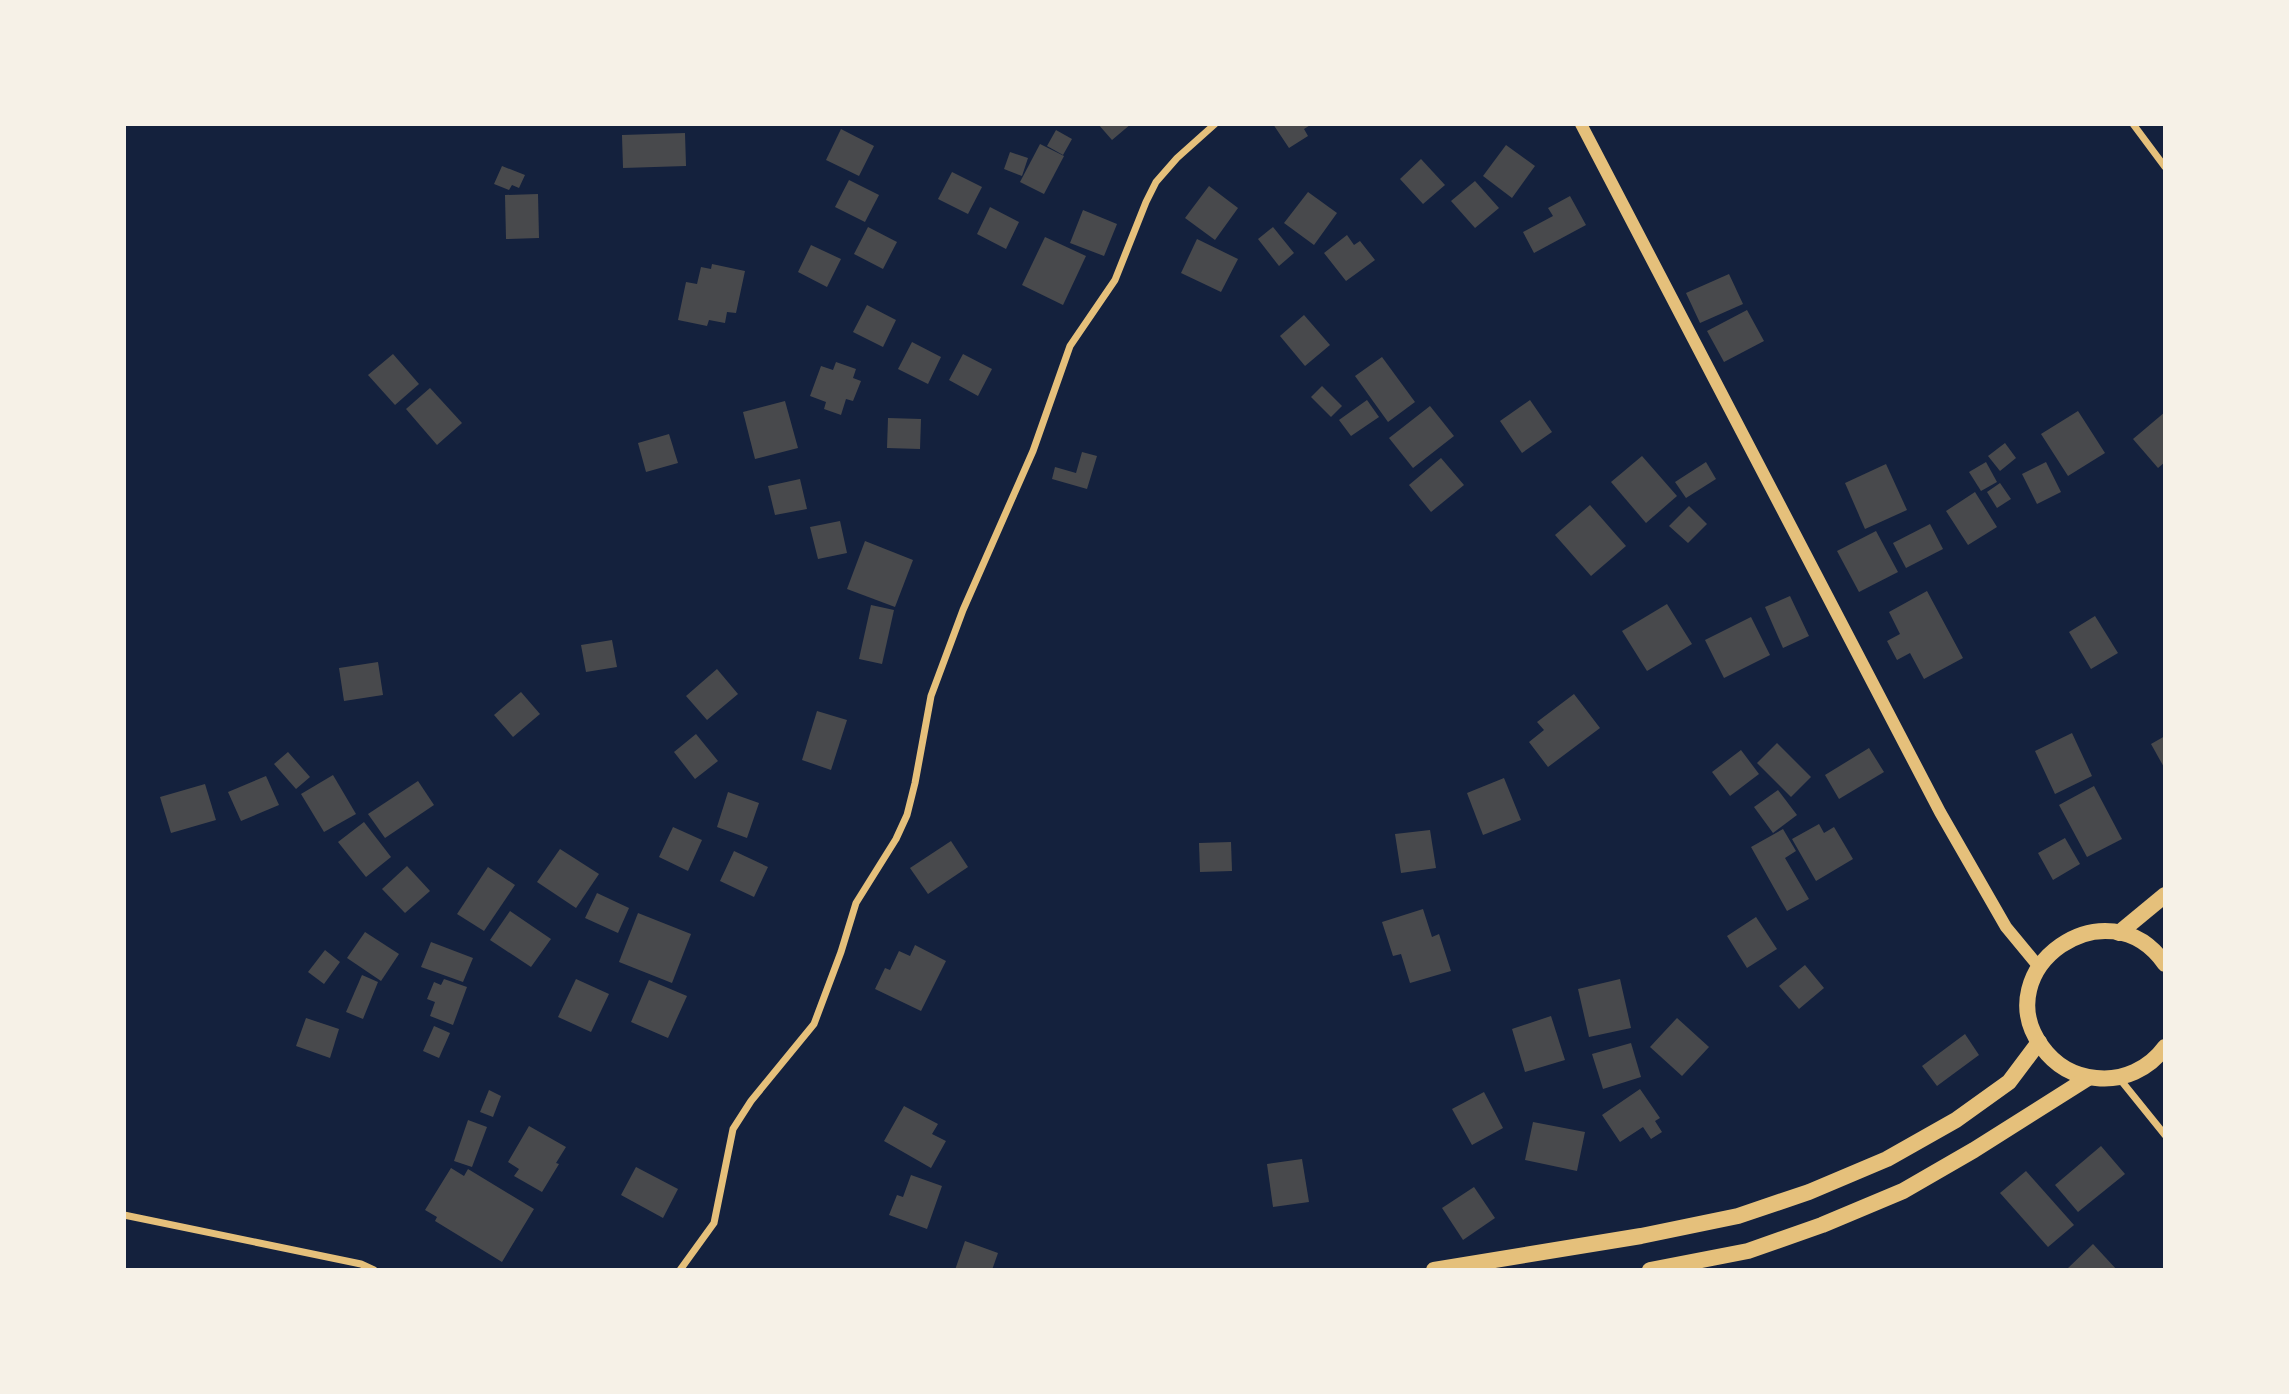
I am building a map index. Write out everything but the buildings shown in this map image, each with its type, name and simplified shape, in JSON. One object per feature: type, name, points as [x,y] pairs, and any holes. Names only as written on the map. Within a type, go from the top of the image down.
[{"type":"highway","points":[[2119,933],[2165,895]]},
{"type":"highway","points":[[2165,964],[2147,946],[2119,933],[2103,931],[2073,937],[2060,945],[2039,967],[2029,997],[2032,1028],[2039,1042],[2059,1065],[2088,1078],[2118,1078],[2147,1066],[2165,1047]]},
{"type":"highway","points":[[1434,1270],[1641,1236],[1738,1216],[1810,1192],[1887,1159],[1956,1120],[2009,1082],[2039,1042]]},
{"type":"highway","points":[[1650,1270],[1748,1251],[1822,1225],[1903,1191],[2088,1078]]},
{"type":"street","points":[[680,1270],[714,1223],[733,1129],[751,1101],[814,1024],[842,952],[856,903],[896,839],[907,815],[931,696],[963,610],[1033,451],[1070,346],[1115,280],[1156,182],[1177,158],[1215,124]]},
{"type":"street","points":[[1581,124],[1940,812],[2006,927],[2039,967]]},
{"type":"street","points":[[2133,124],[2165,167]]},
{"type":"street","points":[[2118,1078],[2165,1135]]},
{"type":"street","points":[[124,1215],[361,1264],[374,1270]]}]
